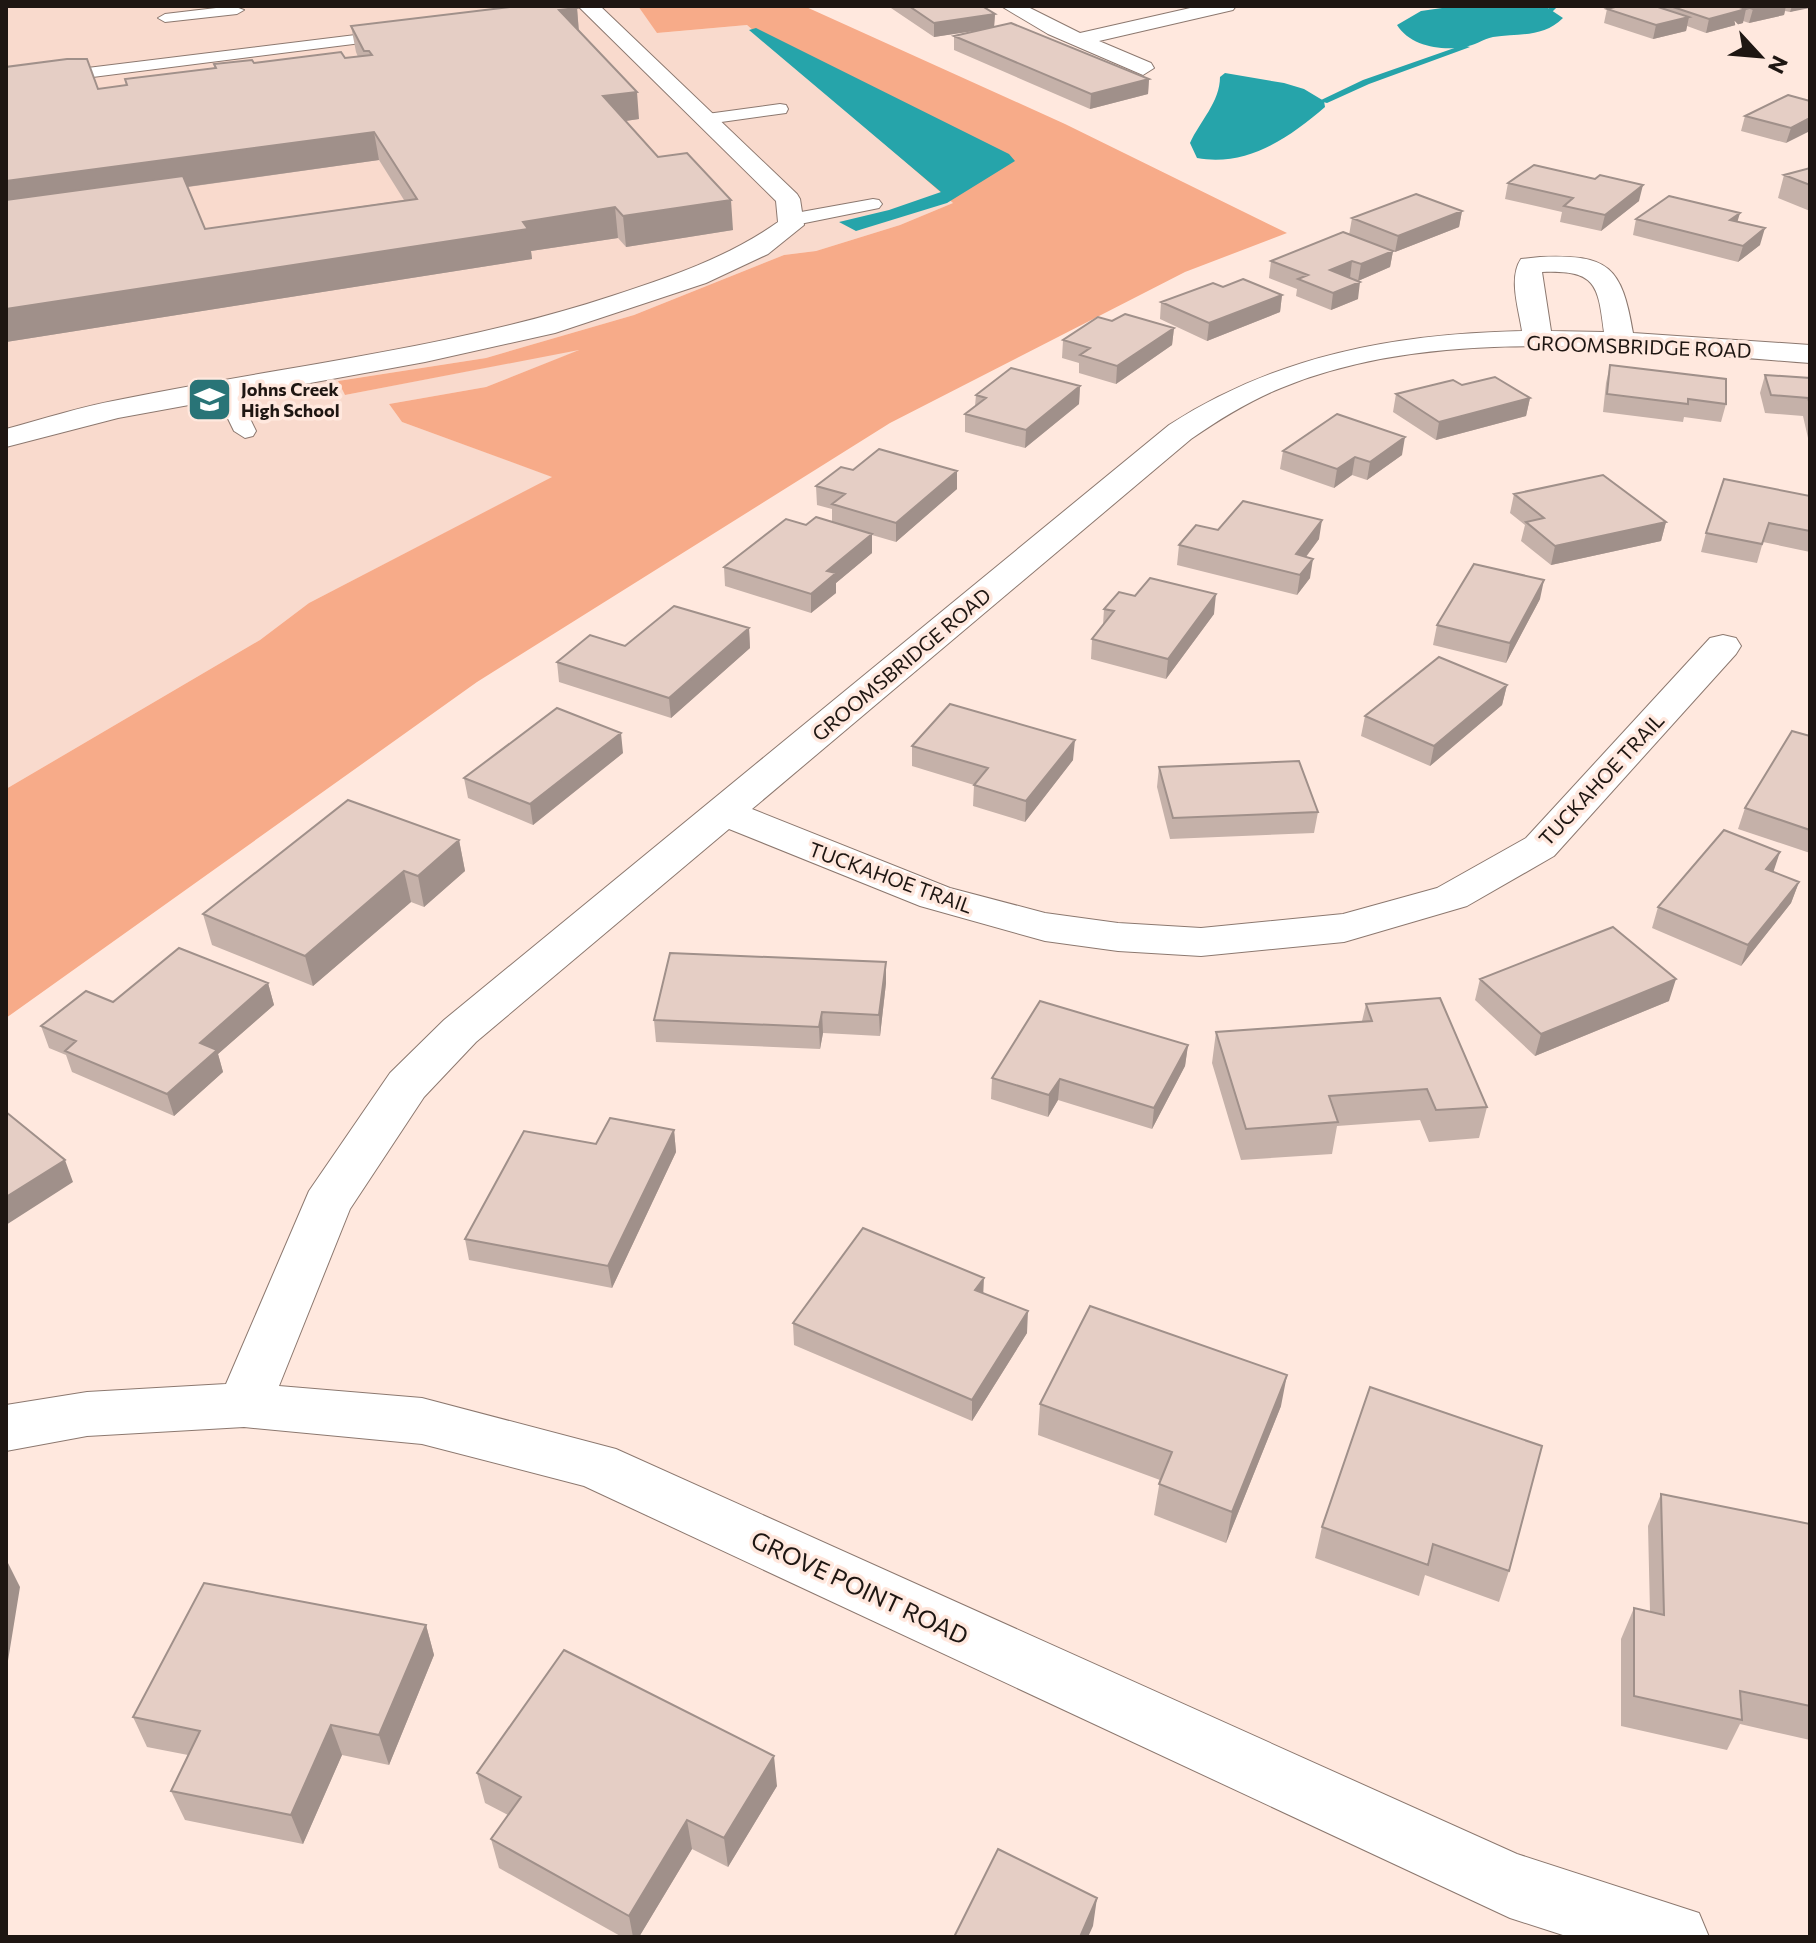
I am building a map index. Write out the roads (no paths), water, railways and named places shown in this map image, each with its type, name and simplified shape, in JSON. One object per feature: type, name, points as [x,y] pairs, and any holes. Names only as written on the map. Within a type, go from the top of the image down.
[{"type":"street","points":[[1157,6],[1180,16]]},
{"type":"street","points":[[1077,40],[1226,6]]},
{"type":"street","points":[[6,438],[116,409],[425,353],[545,327],[696,277],[759,248],[791,225],[788,199],[707,119],[588,10]]},
{"type":"street","points":[[1018,10],[1055,11]]},
{"type":"street","points":[[1018,10],[1143,68]]},
{"type":"street","points":[[1538,340],[1528,280],[1530,265],[1555,264],[1593,268],[1608,284],[1620,342]]},
{"type":"street","name":"GROOMSBRIDGE ROAD","points":[[244,1405],[327,1204],[407,1085],[460,1031],[1180,432],[1222,404],[1286,376],[1358,355],[1448,344],[1538,340],[1810,354]]},
{"type":"street","name":"TUCKAHOE TRAIL","points":[[723,812],[935,897],[1045,927],[1118,937],[1201,942],[1344,928],[1452,897],[1540,847],[1723,646]]},
{"type":"street","name":"GROVE POINT ROAD","points":[[6,1428],[87,1414],[244,1405],[422,1421],[596,1466],[1510,1885],[1675,1937]]},
{"type":"lane","points":[[165,18],[237,10]]},
{"type":"lane","points":[[6,83],[407,34]]},
{"type":"lane","points":[[707,119],[780,109]]},
{"type":"lane","points":[[790,220],[873,204]]},
{"type":"lane","points":[[224,388],[245,431]]},
{"type":"water","points":[[1456,6],[1545,6],[1563,18],[1539,32],[1493,37],[1455,48],[1418,42],[1397,25],[1421,11]]},
{"type":"water","points":[[756,28],[1009,154],[1015,161],[947,203],[856,231],[839,222],[889,210],[941,192],[749,30]]},
{"type":"water","points":[[1225,73],[1304,89],[1324,101],[1325,107],[1266,148],[1233,158],[1197,158],[1190,143],[1217,95],[1220,77]]},
{"type":"waterway","points":[[1552,10],[1554,6]]},
{"type":"waterway","points":[[1324,101],[1366,82],[1466,47]]},
{"type":"place","name":"Johns Creek High School","points":[[210,399]]}]
